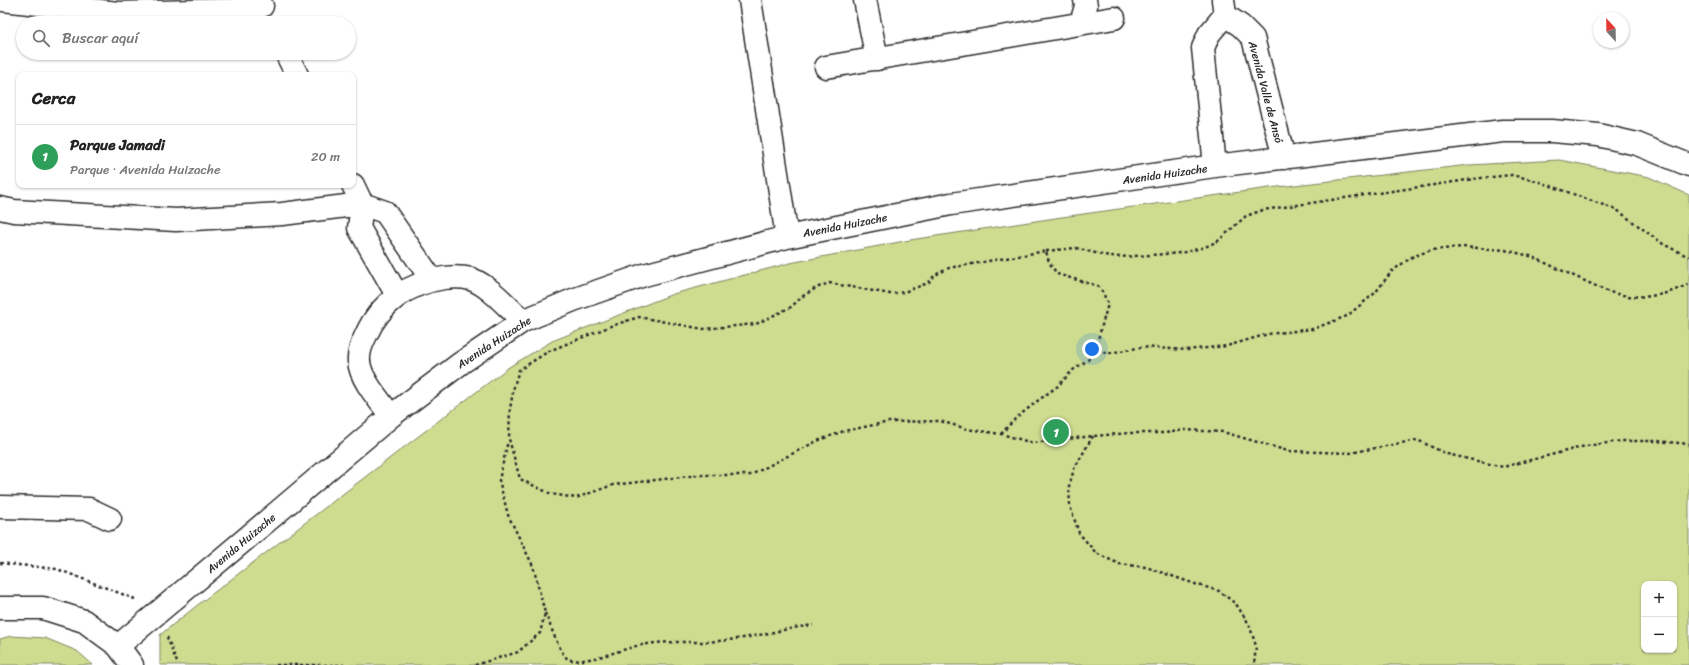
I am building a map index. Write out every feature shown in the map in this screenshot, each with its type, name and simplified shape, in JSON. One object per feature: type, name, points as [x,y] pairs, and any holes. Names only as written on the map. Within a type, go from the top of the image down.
[{"type":"street","points":[[3,0],[118,12],[264,10]]},
{"type":"street","points":[[750,0],[787,237]]},
{"type":"street","points":[[865,0],[877,59]]},
{"type":"street","points":[[1081,23],[1086,6],[1085,0]]},
{"type":"street","name":"Avenida Valle de Ansó","points":[[1215,166],[1203,48],[1224,7],[1253,38],[1284,158]]},
{"type":"street","points":[[826,67],[1114,18]]},
{"type":"street","points":[[290,60],[296,72]]},
{"type":"street","name":"Avenida Huizache","points":[[118,646],[391,416],[461,362],[523,321],[573,300],[644,275],[787,237],[951,204],[1215,166],[1503,131],[1552,131],[1598,135],[1637,144],[1689,165]]},
{"type":"street","points":[[357,194],[359,228],[397,295]]},
{"type":"street","points":[[0,208],[14,211],[176,220],[282,214],[357,194],[385,212],[432,280]]},
{"type":"street","points":[[391,416],[362,376],[358,361],[361,344],[369,327],[380,311],[397,295],[417,284],[432,280],[451,277],[463,278],[481,283],[523,321]]},
{"type":"street","points":[[0,507],[89,509],[110,519]]},
{"type":"street","points":[[0,608],[43,608],[84,621],[118,646],[132,665]]},
{"type":"path","points":[[813,624],[788,628],[754,637],[716,641],[664,641],[638,646],[591,659],[578,661],[568,659],[562,653],[545,613],[533,566],[508,515],[499,480],[509,439],[510,410],[514,386],[519,370],[548,351],[611,326],[639,317],[703,329],[756,324],[791,307],[803,296],[816,288],[829,283],[890,294],[904,292],[928,283],[935,275],[949,268],[1046,251],[1076,248],[1102,255],[1120,257],[1182,253],[1205,247],[1218,241],[1246,216],[1263,210],[1481,178],[1512,175],[1540,182],[1617,210],[1663,244],[1689,257]]},
{"type":"path","points":[[1095,350],[1110,353],[1142,347],[1186,350],[1227,346],[1268,334],[1313,329],[1347,316],[1375,293],[1392,271],[1412,257],[1431,250],[1463,247],[1505,250],[1530,256],[1620,296],[1647,297],[1673,292],[1689,284]]},
{"type":"path","points":[[1001,434],[1015,419],[1058,386],[1073,370],[1088,360],[1095,350],[1108,304],[1098,286],[1057,274],[1046,251]]},
{"type":"path","points":[[509,439],[520,479],[551,494],[576,498],[613,485],[698,475],[751,475],[844,430],[889,422],[940,421],[967,429],[1001,434],[1034,443],[1093,436],[1131,433],[1165,433],[1185,430],[1222,432],[1288,451],[1350,453],[1417,440],[1447,454],[1503,467],[1530,462],[1558,452],[1621,441],[1650,441],[1689,444]]},
{"type":"path","points":[[1093,436],[1074,469],[1069,486],[1070,506],[1079,533],[1096,553],[1119,564],[1146,567],[1220,591],[1236,604],[1249,624],[1256,646],[1254,665]]},
{"type":"path","points":[[0,563],[57,569],[133,597],[155,615]]},
{"type":"path","points":[[474,665],[518,652],[540,633],[545,613]]},
{"type":"path","points":[[276,665],[344,665]]},
{"type":"green space","points":[[1559,160],[1649,177],[1689,195],[1689,665],[160,665],[160,635],[509,367],[552,341],[673,294],[790,263],[910,240],[1269,188],[1469,165]]},
{"type":"green space","points":[[11,636],[45,638],[77,651],[93,665],[0,665],[0,639]]},
{"type":"place","name":"Parque Jamadi","points":[[1056,432]]}]
